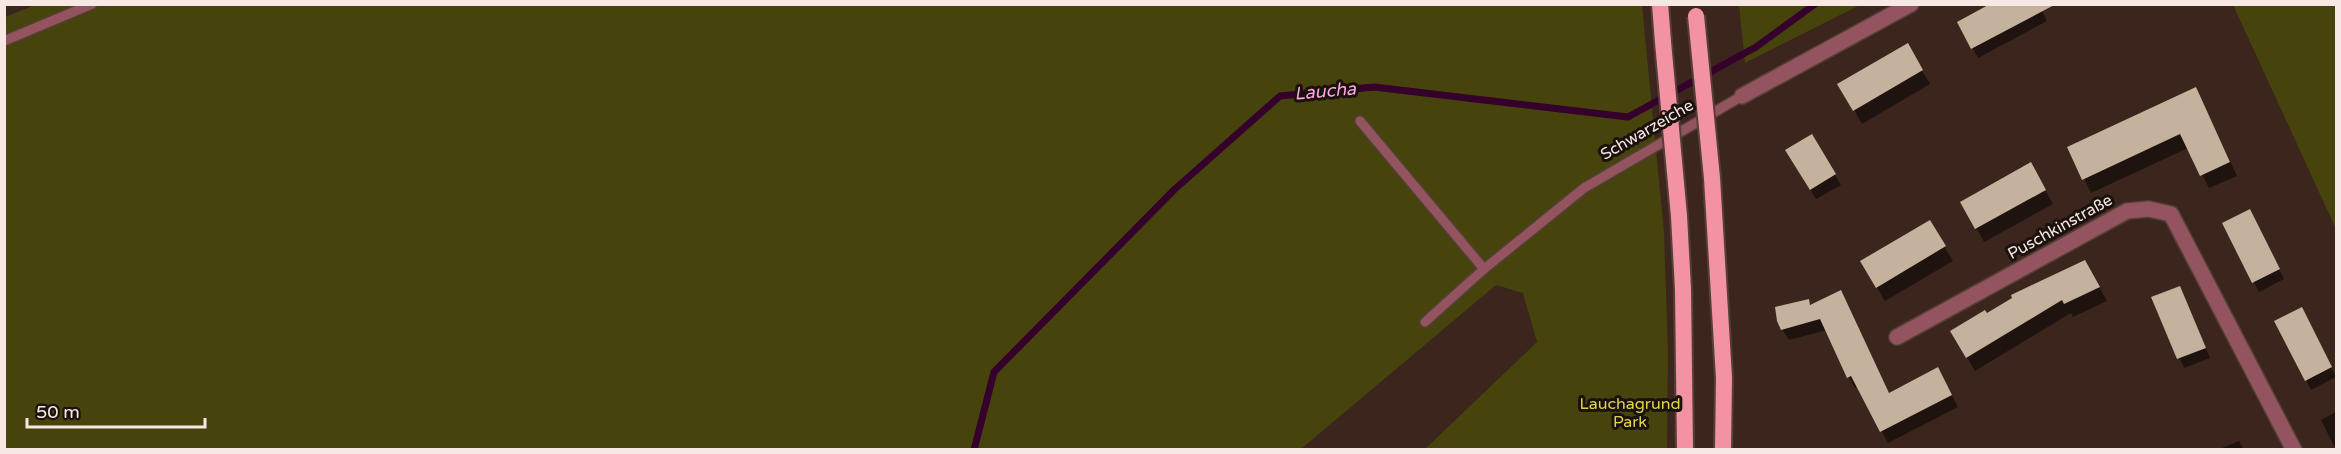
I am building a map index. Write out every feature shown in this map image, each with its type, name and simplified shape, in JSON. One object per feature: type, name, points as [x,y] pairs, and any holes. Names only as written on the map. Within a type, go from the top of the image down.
[{"type":"highway","points":[[1660,4],[1679,216],[1683,289],[1685,450]]},
{"type":"highway","points":[[1695,10],[1712,178],[1723,366],[1723,450]]},
{"type":"street","name":"Schwarzeiche","points":[[1742,96],[1911,4]]},
{"type":"street","name":"Puschkinstraße","points":[[1897,337],[2127,211],[2149,208],[2171,214],[2294,450]]},
{"type":"lane","points":[[4,41],[92,4]]},
{"type":"lane","name":"Schwarzeiche","points":[[1425,322],[1484,268],[1584,188],[1742,96]]},
{"type":"lane","points":[[1360,120],[1484,268]]},
{"type":"green space","points":[[1739,4],[1860,5],[1745,63]]},
{"type":"green space","name":"Lauchagrund Park","points":[[35,5],[1642,5],[1664,232],[1668,351],[1667,449],[1425,449],[1537,342],[1523,293],[1496,285],[1301,449],[5,450],[5,17]]},
{"type":"green space","points":[[2233,5],[2336,5],[2336,229]]},
{"type":"building","points":[[1990,4],[2056,4],[1971,49],[1957,22]]},
{"type":"building","points":[[1908,43],[1923,70],[1853,111],[1837,84]]},
{"type":"building","points":[[2196,87],[2230,162],[2200,176],[2180,134],[2082,180],[2067,147]]},
{"type":"building","points":[[1812,134],[1836,174],[1810,190],[1785,150]]},
{"type":"building","points":[[2031,162],[2046,190],[1975,229],[1960,202]]},
{"type":"building","points":[[2250,209],[2280,269],[2252,283],[2222,223]]},
{"type":"building","points":[[1930,220],[1946,246],[1876,288],[1860,261]]},
{"type":"building","points":[[2085,260],[2100,287],[2064,304],[2062,300],[1966,358],[1950,331],[1985,310],[1987,313],[2012,298],[2011,295]]},
{"type":"building","points":[[2180,286],[2206,348],[2177,359],[2151,297]]},
{"type":"building","points":[[1841,290],[1889,393],[1938,367],[1952,395],[1880,432],[1851,376],[1847,378],[1820,319],[1781,330],[1777,321],[1775,307],[1809,299],[1810,305]]},
{"type":"building","points":[[2302,307],[2332,367],[2305,381],[2274,321]]},
{"type":"waterway","name":"Laucha","points":[[974,450],[994,372],[1175,189],[1280,96],[1374,87],[1628,117],[1756,47],[1815,4]]}]
